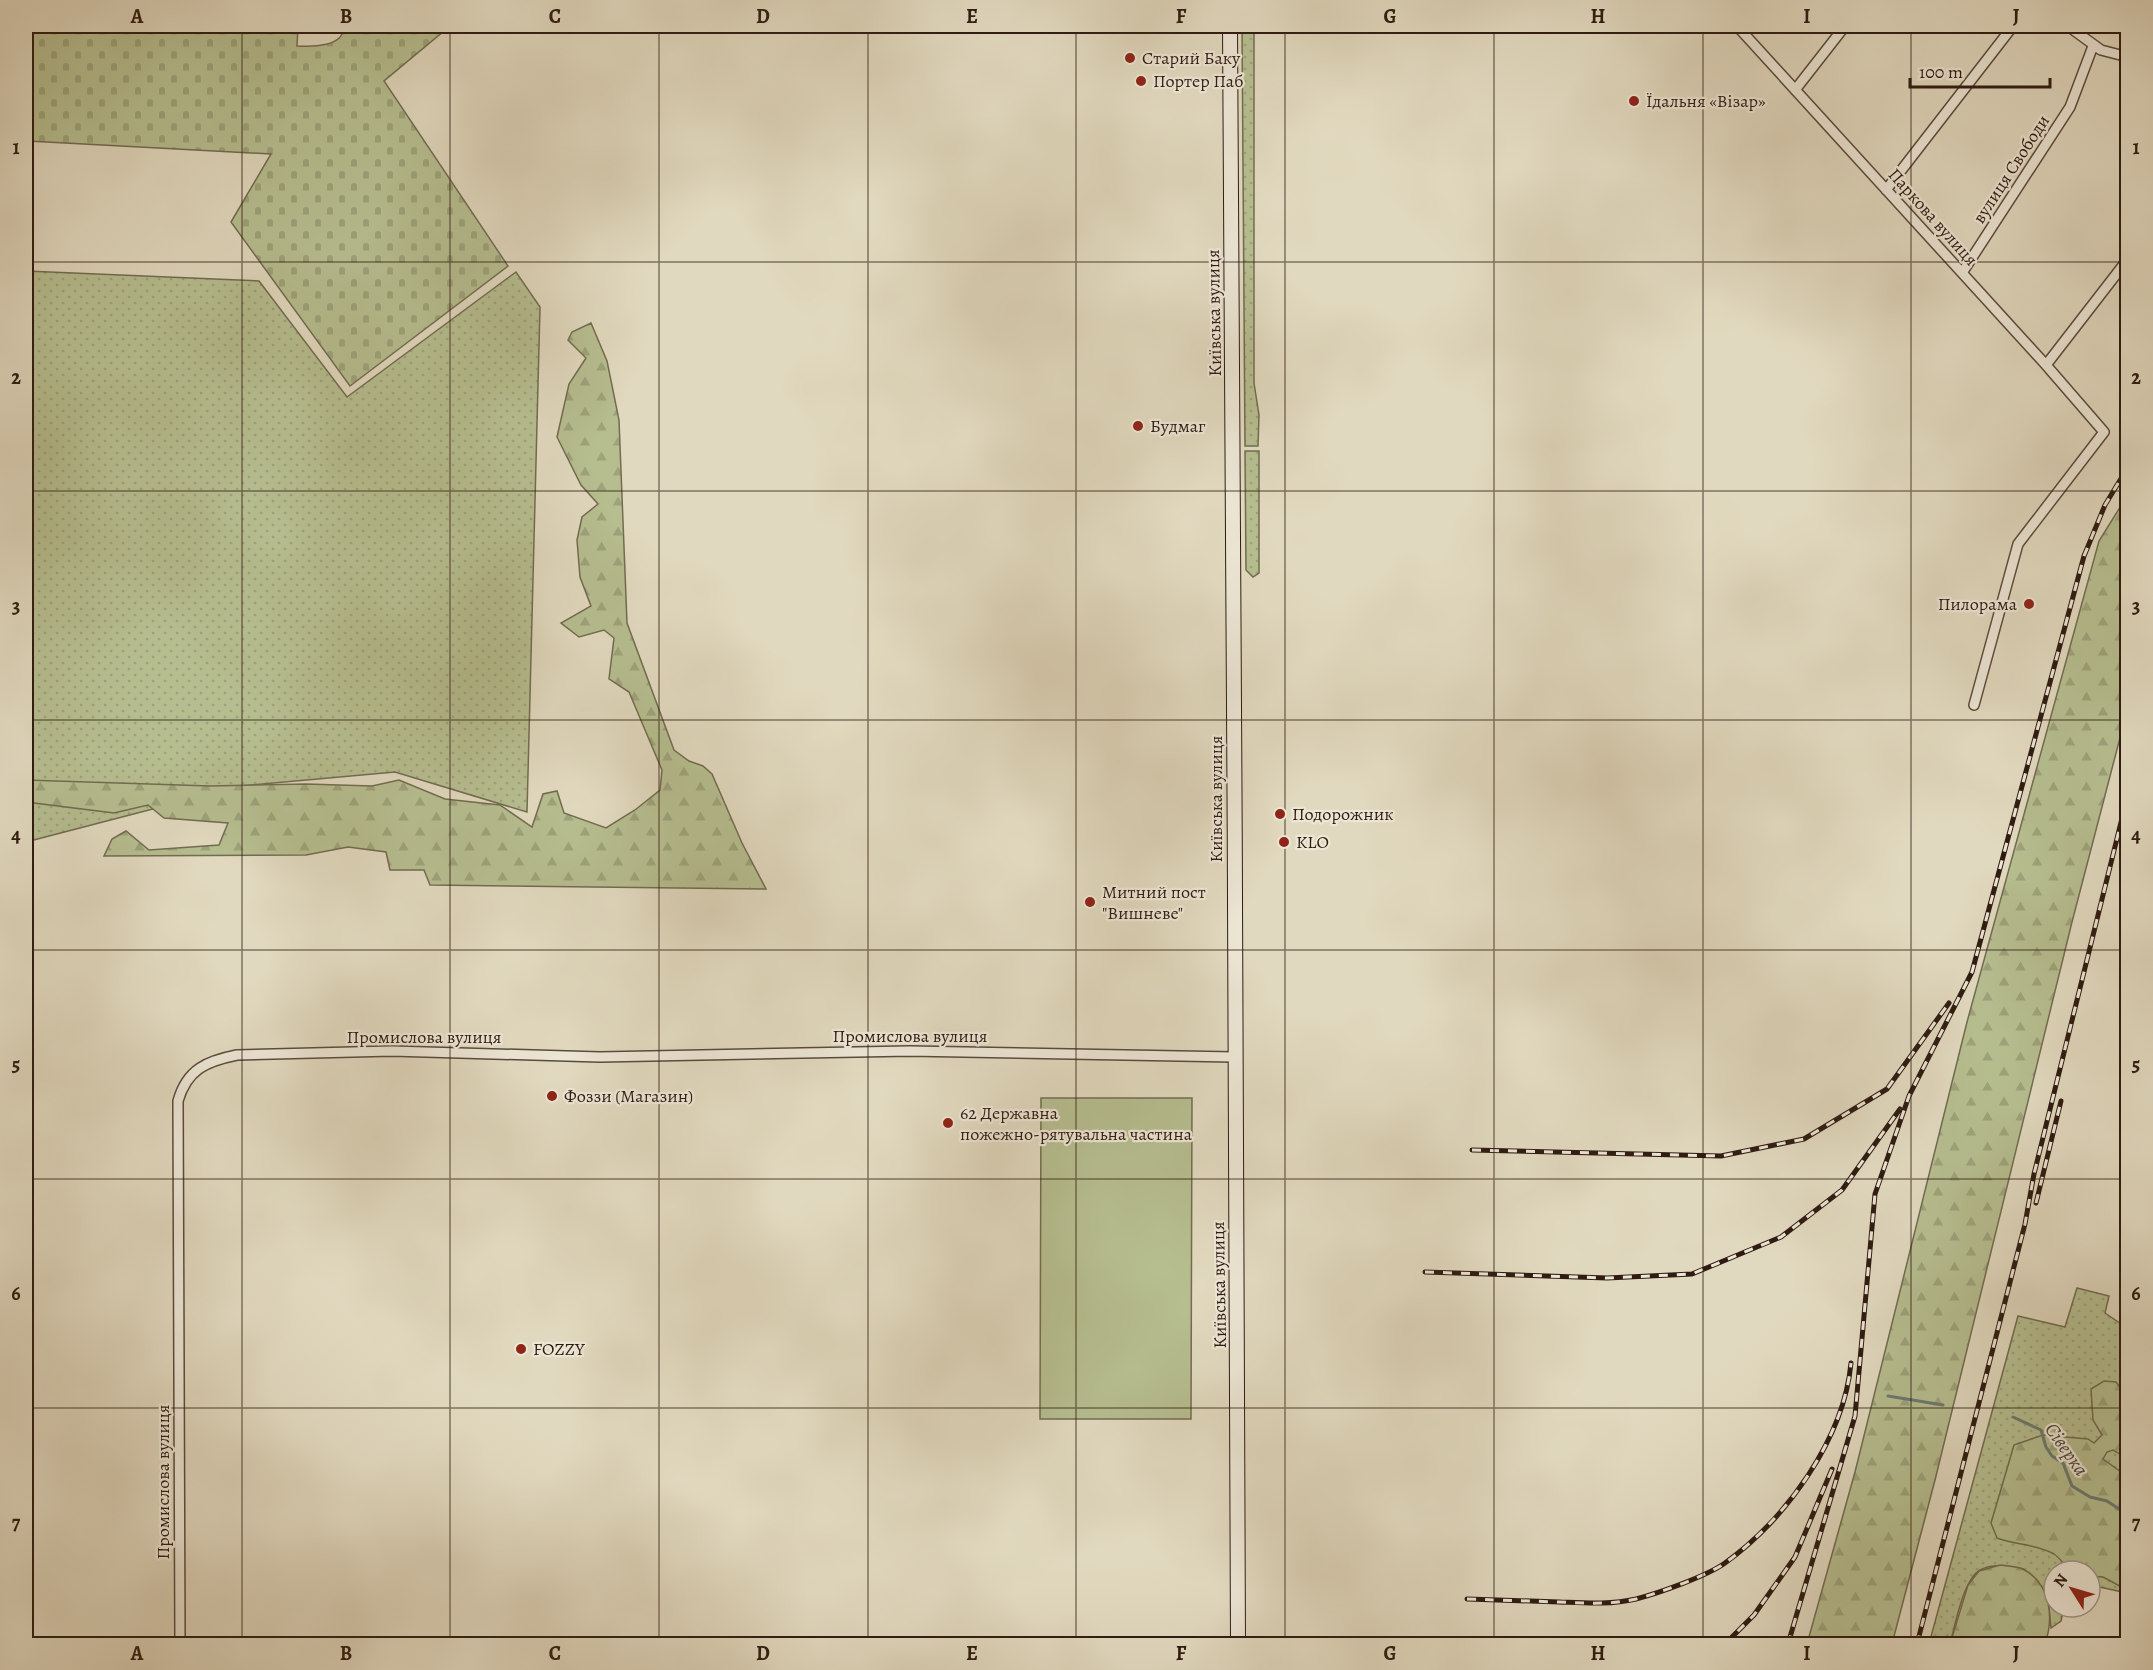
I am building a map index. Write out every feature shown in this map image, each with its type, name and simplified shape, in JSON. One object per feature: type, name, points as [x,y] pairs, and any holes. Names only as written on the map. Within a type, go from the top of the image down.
[{"type":"main road","name":"Київська вулиця","points":[[1230,26],[1235,577],[1234,1057],[1238,1644]]},
{"type":"street","name":"Паркова вулиця","points":[[1737,26],[2046,364],[2104,432],[2018,544],[1974,705]]},
{"type":"street","points":[[1795,90],[1845,26]]},
{"type":"street","points":[[1886,190],[2013,26]]},
{"type":"street","points":[[2068,26],[2093,46],[2127,57]]},
{"type":"street","name":"вулиця Свободи","points":[[1962,273],[2070,107],[2093,46]]},
{"type":"street","points":[[2046,364],[2127,259]]},
{"type":"street","name":"Промислова вулиця","points":[[180,1644],[178,1101],[182,1087],[196,1070],[214,1060],[237,1055],[392,1051],[600,1057],[910,1052],[1234,1057]]},
{"type":"green space","points":[[29,26],[298,26],[297,46],[318,46],[339,38],[343,26],[450,26],[384,81],[508,266],[350,386],[231,222],[271,154],[28,141]]},
{"type":"green space","points":[[1242,26],[1254,26],[1254,383],[1259,415],[1258,446],[1245,446]]},
{"type":"green space","points":[[26,271],[259,281],[347,397],[516,272],[540,307],[527,812],[395,772],[241,786],[26,842]]},
{"type":"green space","points":[[591,323],[607,361],[619,420],[627,623],[674,750],[689,761],[703,766],[712,774],[742,843],[766,889],[430,885],[424,870],[390,870],[386,852],[348,847],[306,855],[104,856],[112,839],[126,831],[149,850],[219,845],[228,823],[164,818],[148,805],[114,813],[26,802],[26,780],[210,786],[306,784],[372,786],[399,780],[445,799],[500,805],[532,827],[543,794],[557,791],[564,813],[606,828],[635,810],[660,790],[662,770],[629,692],[609,679],[614,638],[604,630],[579,637],[561,623],[591,606],[580,577],[577,540],[582,517],[598,504],[581,485],[557,437],[569,384],[586,358],[568,340],[572,332]]},
{"type":"green space","points":[[1245,451],[1259,451],[1259,573],[1253,577],[1246,570]]},
{"type":"green space","points":[[2127,496],[2127,711],[1892,1644],[1807,1644],[1855,1472],[1967,1022],[2099,541]]},
{"type":"green space","points":[[1041,1098],[1192,1098],[1191,1419],[1040,1419]]},
{"type":"green space","points":[[2077,1288],[2109,1296],[2105,1313],[2127,1328],[2127,1593],[2102,1588],[2102,1559],[2042,1559],[2042,1592],[2023,1569],[1990,1566],[1980,1570],[1969,1583],[1960,1604],[1950,1644],[1929,1644],[2018,1316],[2065,1327]]},
{"type":"green space","points":[[2104,1381],[2116,1382],[2127,1397],[2127,1458],[2113,1450],[2107,1452],[2103,1459],[2121,1472],[2127,1481],[2127,1590],[2102,1577],[2102,1559],[2059,1559],[2033,1546],[1997,1538],[1991,1523],[2014,1445],[2043,1435],[2088,1439],[2094,1443],[2102,1435],[2093,1420],[2091,1389]]},
{"type":"green space","points":[[2000,1565],[2015,1567],[2023,1569],[2040,1583],[2042,1619],[2049,1619],[2045,1644],[1950,1644],[1968,1585],[1979,1571]]},
{"type":"green space","points":[[2050,1619],[2061,1619],[2061,1621],[2051,1628]]},
{"type":"waterway","name":"Сіверка","points":[[1888,1396],[1943,1405]]},
{"type":"waterway","name":"Сіверка","points":[[2013,1417],[2041,1430],[2046,1447],[2052,1456],[2063,1463],[2072,1486],[2090,1497],[2107,1501],[2128,1515]]},
{"type":"railway","points":[[1788,1644],[1855,1416],[1875,1194],[1909,1096],[1972,972],[2084,556],[2105,505],[2128,467]]},
{"type":"railway","points":[[1917,1644],[2025,1224],[2034,1174],[2128,794]]},
{"type":"railway","points":[[1472,1150],[1721,1156],[1804,1139],[1887,1089],[1949,1003]]},
{"type":"railway","points":[[2036,1203],[2061,1101]]},
{"type":"railway","points":[[1425,1272],[1607,1278],[1692,1274],[1781,1237],[1842,1190],[1900,1109]]},
{"type":"railway","points":[[1467,1599],[1617,1602],[1657,1593],[1717,1568],[1748,1545],[1769,1524],[1808,1475],[1837,1420],[1846,1392],[1851,1363]]},
{"type":"railway","points":[[1725,1644],[1754,1615],[1795,1557],[1832,1469]]},
{"type":"place","name":"Старий Баку","points":[[1130,58]]},
{"type":"place","name":"Портер Паб","points":[[1141,81]]},
{"type":"place","name":"Їдальня «Візар»","points":[[1634,101]]},
{"type":"place","name":"Будмаг","points":[[1138,426]]},
{"type":"place","name":"Пилорама","points":[[2029,604]]},
{"type":"place","name":"Подорожник","points":[[1280,814]]},
{"type":"place","name":"KLO","points":[[1284,842]]},
{"type":"place","name":"Митний пост \"Вишневе\"","points":[[1090,902]]},
{"type":"place","name":"Фоззи (Магазин)","points":[[552,1096]]},
{"type":"place","name":"62 Державна пожежно-рятувальна частина","points":[[948,1123]]},
{"type":"place","name":"FOZZY","points":[[521,1349]]}]
